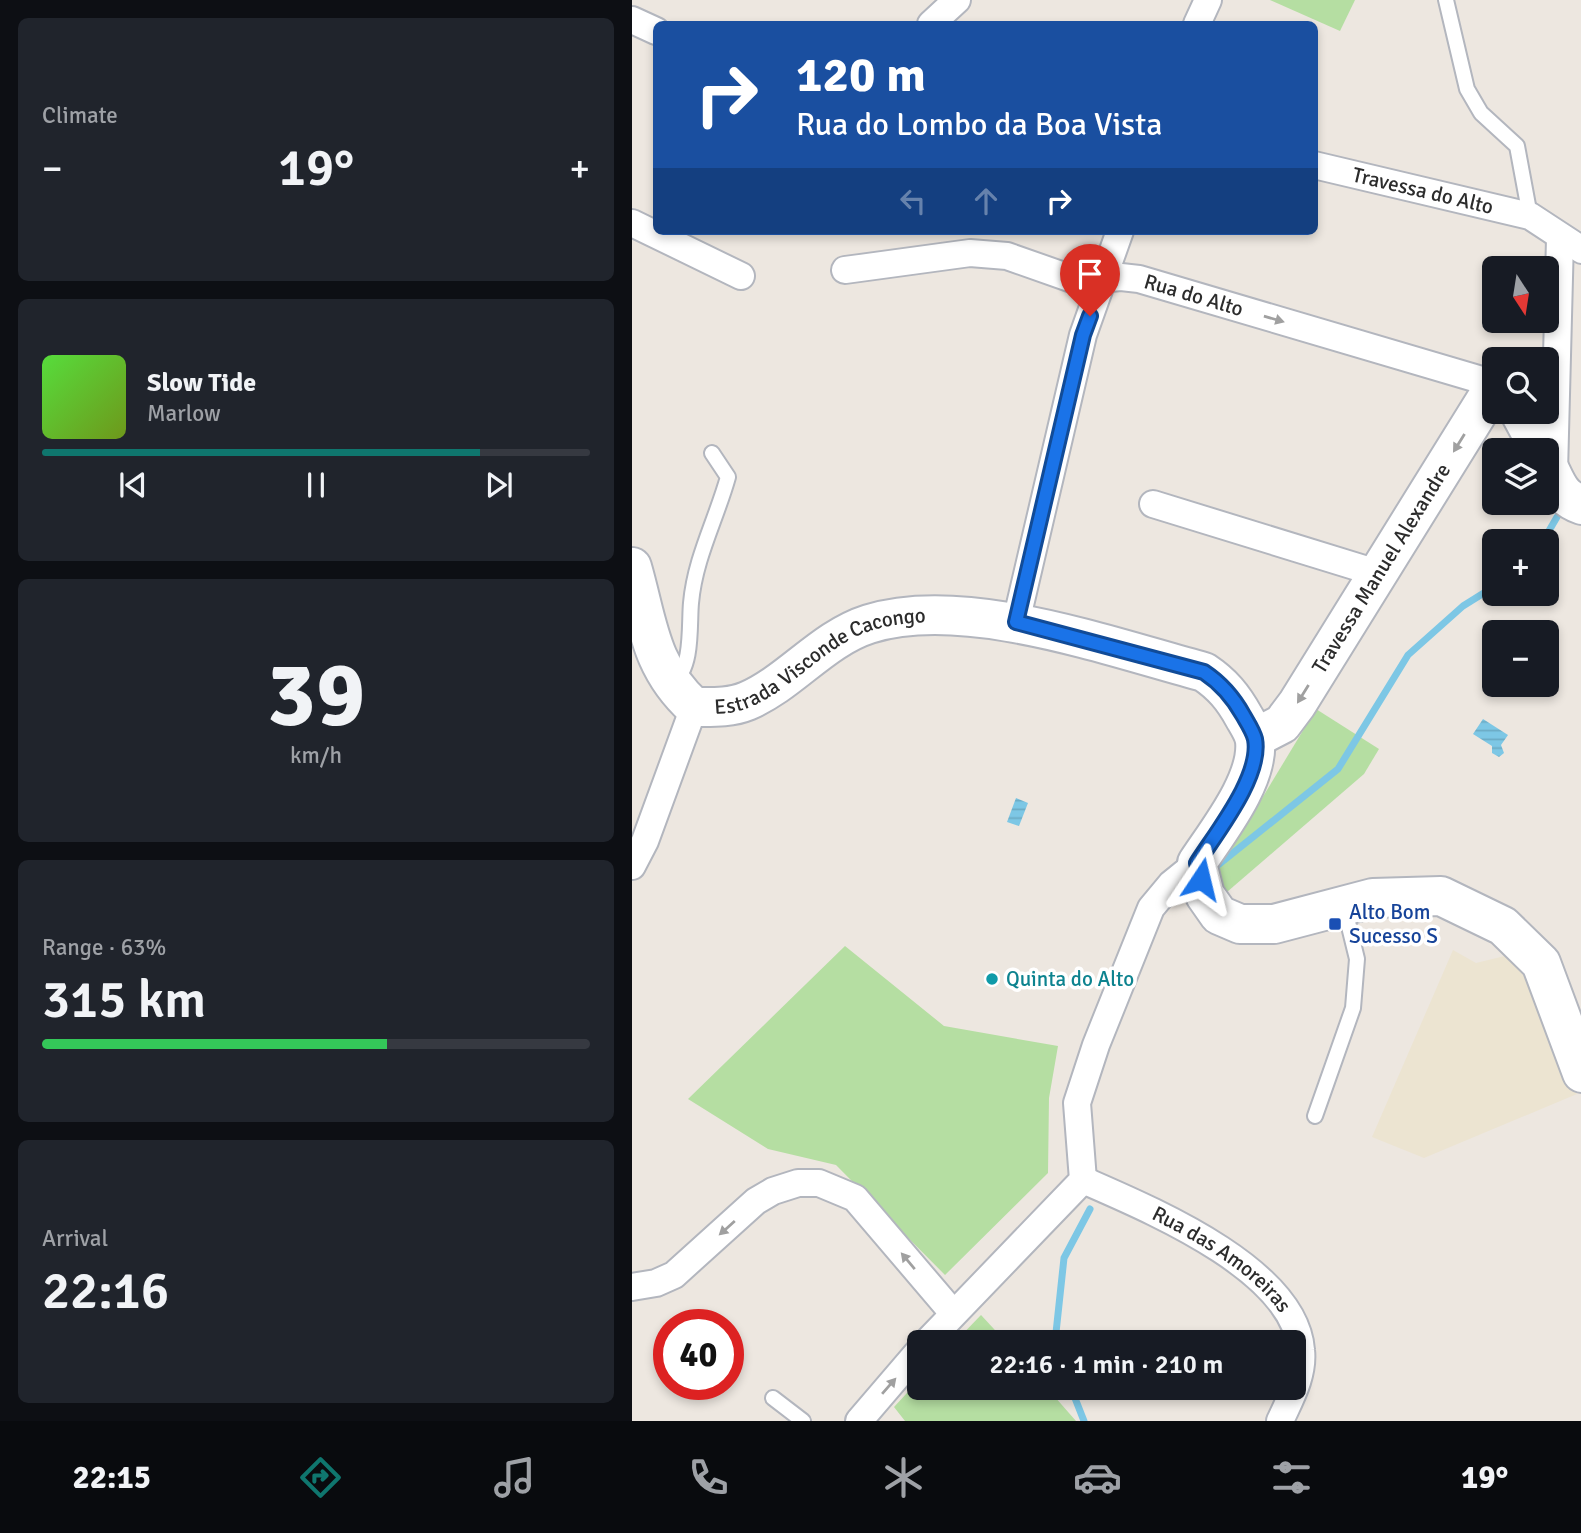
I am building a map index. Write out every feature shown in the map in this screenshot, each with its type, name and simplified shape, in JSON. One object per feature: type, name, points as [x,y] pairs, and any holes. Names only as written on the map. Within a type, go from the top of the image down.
[{"type":"street","points":[[934,21],[957,0]]},
{"type":"street","points":[[1198,21],[1208,0]]},
{"type":"street","points":[[632,20],[653,30]]},
{"type":"street","name":"Travessa do Alto","points":[[1318,166],[1530,216],[1571,245]]},
{"type":"street","points":[[632,223],[653,233]]},
{"type":"street","points":[[657,235],[741,276]]},
{"type":"street","points":[[1016,622],[1083,335],[1119,235]]},
{"type":"street","points":[[1550,438],[1571,245]]},
{"type":"street","name":"Rua do Alto","points":[[845,270],[970,253],[1007,256],[1078,281],[1139,279],[1482,381]]},
{"type":"street","name":"Travessa Manuel Alexandre","points":[[1255,738],[1282,724],[1297,704],[1482,406]]},
{"type":"street","points":[[1559,491],[1570,501],[1581,505]]},
{"type":"street","points":[[1153,505],[1377,573]]},
{"type":"street","points":[[632,567],[650,645],[682,694],[645,841],[632,866]]},
{"type":"street","name":"Estrada Visconde Cacongo","points":[[682,694],[721,707],[748,700],[813,654],[868,624],[919,615],[1016,622],[1204,672],[1221,684],[1236,702],[1255,738]]},
{"type":"street","points":[[938,1330],[1083,1180],[1076,1103],[1096,1045],[1151,908],[1171,884],[1197,863],[1250,777],[1255,759],[1255,738]]},
{"type":"street","points":[[1197,863],[1205,895],[1219,915],[1240,924],[1274,924],[1373,898],[1441,896],[1503,926],[1541,963],[1581,1073]]},
{"type":"street","name":"Rua das Amoreiras","points":[[1083,1180],[1166,1216],[1263,1280],[1294,1317],[1302,1351],[1297,1383],[1280,1421]]},
{"type":"street","points":[[632,1287],[656,1283],[674,1275],[756,1201],[773,1191],[798,1183],[819,1183],[855,1198],[953,1313]]},
{"type":"street","points":[[859,1421],[907,1365]]},
{"type":"lane","name":"Travessa do Alto","points":[[1446,0],[1467,89],[1481,113],[1517,146],[1530,216]]},
{"type":"lane","points":[[682,694],[677,680],[684,669],[692,592],[707,532],[728,477],[712,453]]},
{"type":"lane","points":[[1315,1116],[1353,1008],[1357,959],[1344,905]]},
{"type":"lane","points":[[773,1398],[803,1421]]},
{"type":"shaded area","points":[[1453,950],[1476,963],[1517,953],[1577,1094],[1424,1158],[1372,1137]]},
{"type":"green space","points":[[1270,0],[1355,0],[1340,31]]},
{"type":"green space","points":[[1316,709],[1379,749],[1364,774],[1220,898],[1218,871]]},
{"type":"green space","points":[[845,946],[944,1026],[1058,1046],[1049,1098],[1048,1173],[945,1275],[836,1165],[768,1149],[688,1099]]},
{"type":"green space","points":[[981,1315],[995,1330],[967,1330]]},
{"type":"green space","points":[[907,1393],[907,1400],[1058,1400],[1076,1421],[905,1421],[894,1407]]},
{"type":"water","points":[[1483,719],[1508,735],[1501,745],[1504,753],[1499,757],[1492,753],[1492,746],[1473,734]]},
{"type":"water","points":[[1016,798],[1028,803],[1019,826],[1007,822]]},
{"type":"waterway","points":[[1550,529],[1557,517]]},
{"type":"waterway","points":[[1213,869],[1338,769],[1408,655],[1463,606],[1482,594]]},
{"type":"waterway","points":[[1056,1330],[1064,1258],[1090,1209]]},
{"type":"waterway","points":[[1076,1400],[1084,1421]]},
{"type":"place","name":"Alto Bom Sucesso S","points":[[1335,924]]},
{"type":"place","name":"Quinta do Alto","points":[[992,979]]},
{"type":"route","points":[[1090,316],[1083,335],[1016,622],[1204,672],[1221,684],[1236,702],[1255,738],[1255,759],[1250,777],[1197,863],[1201,879]]}]
